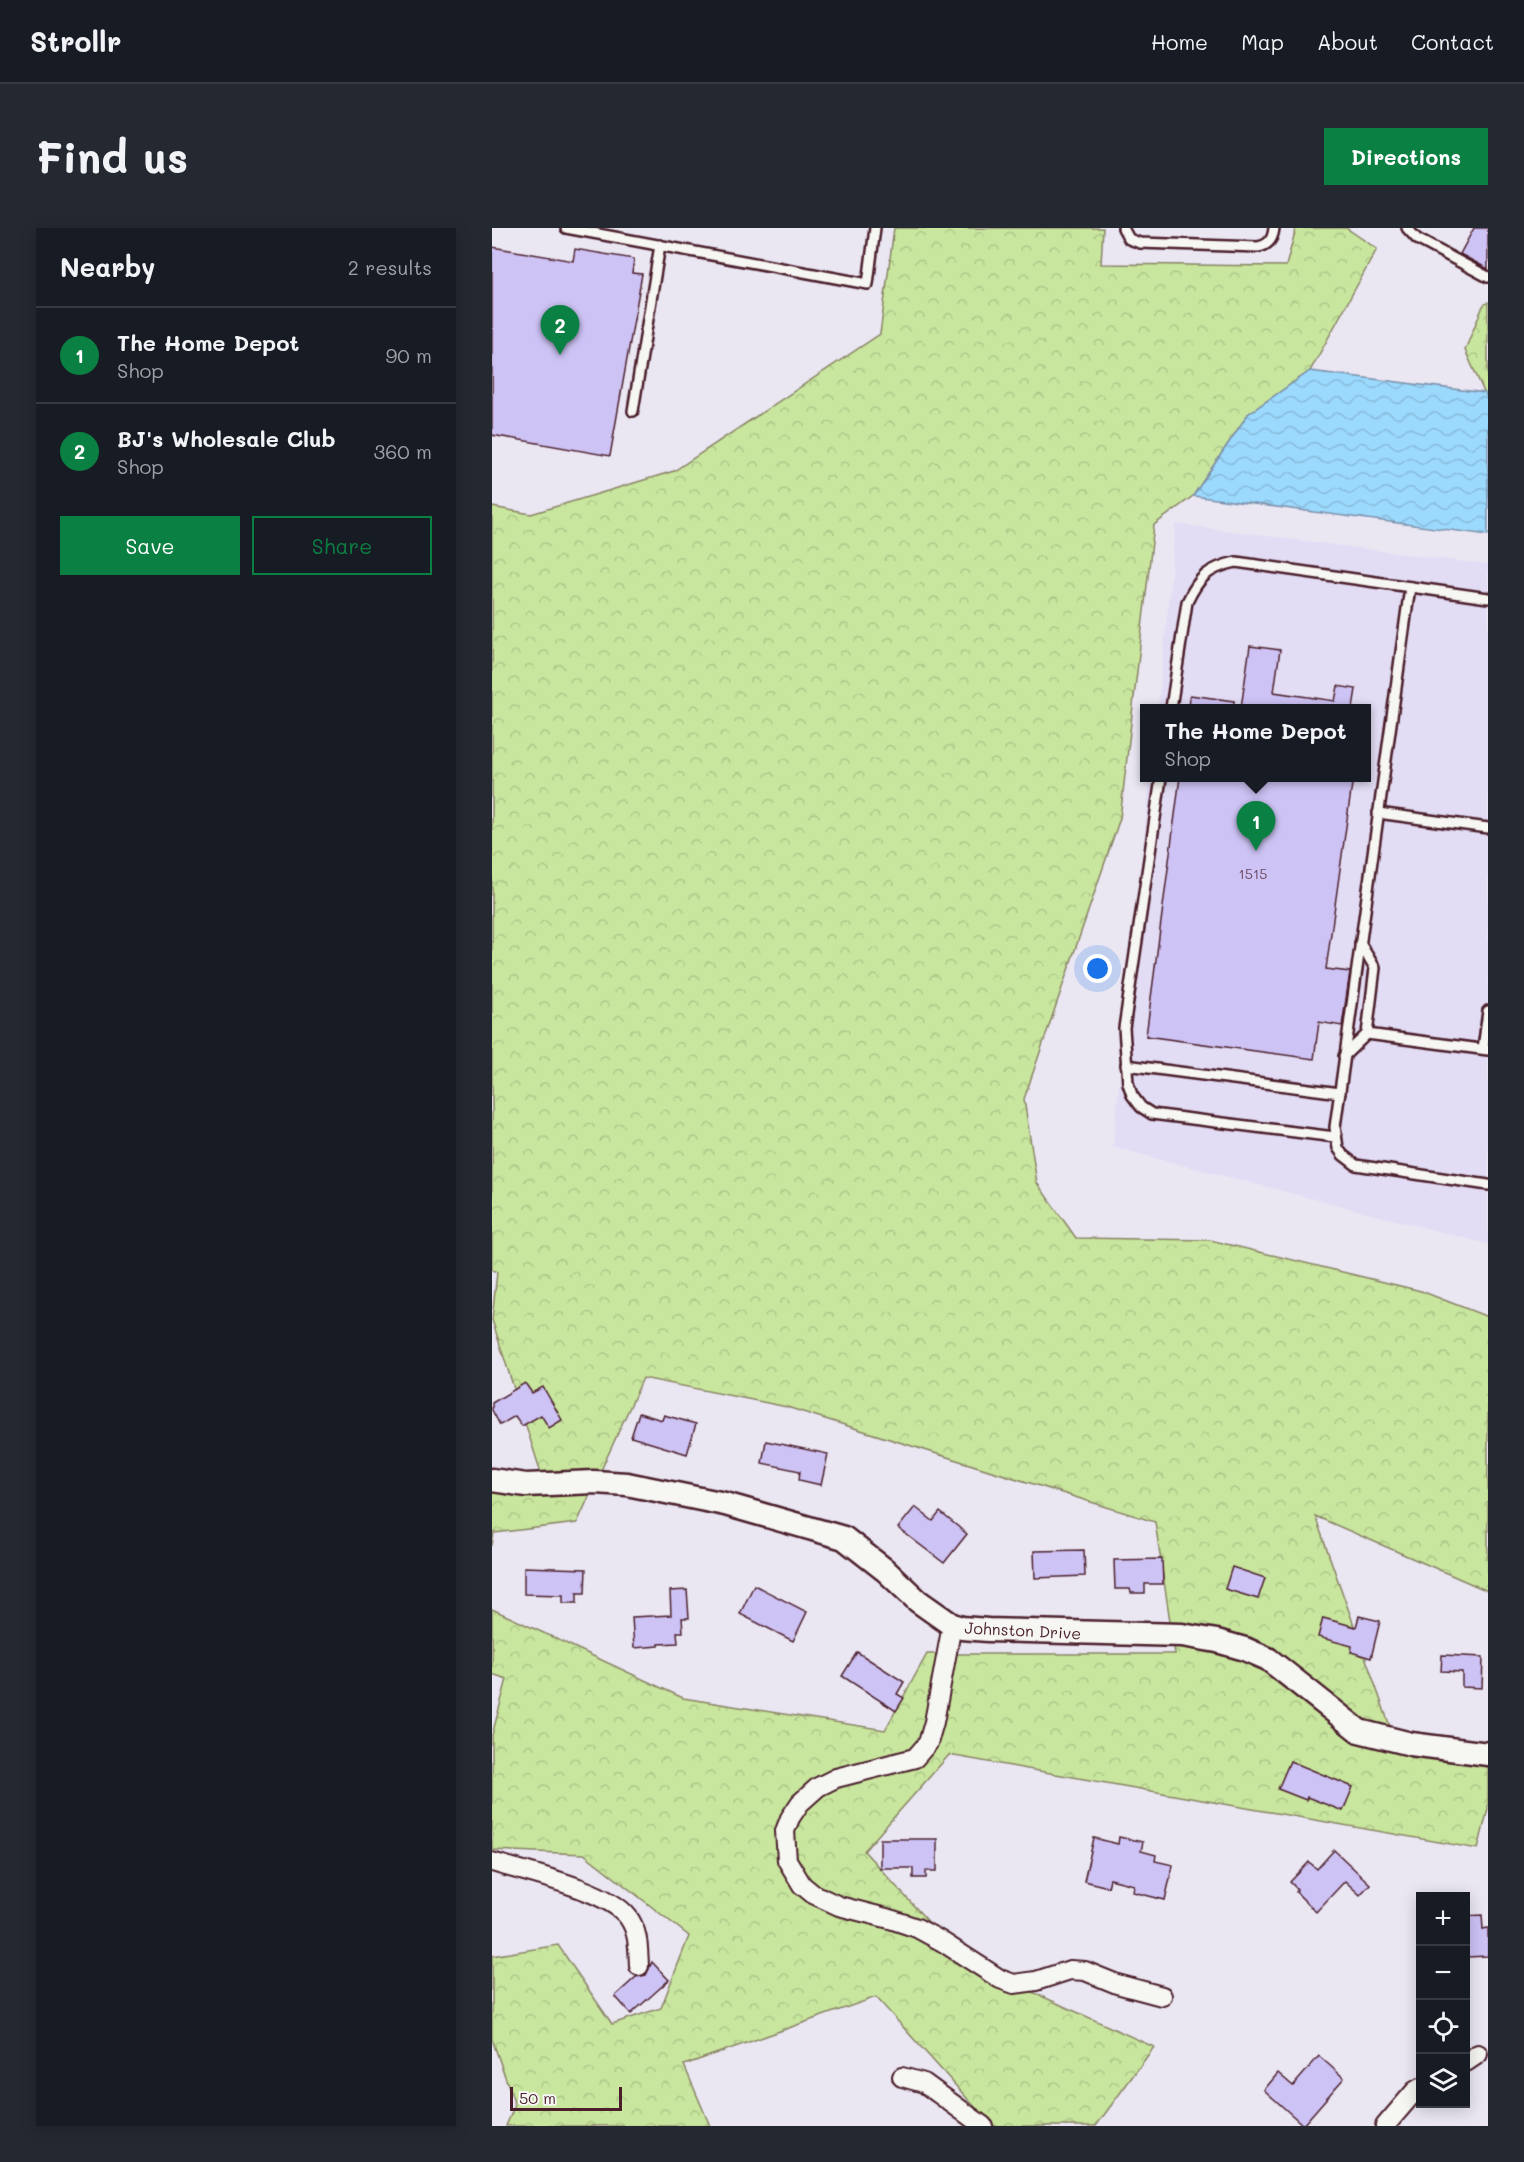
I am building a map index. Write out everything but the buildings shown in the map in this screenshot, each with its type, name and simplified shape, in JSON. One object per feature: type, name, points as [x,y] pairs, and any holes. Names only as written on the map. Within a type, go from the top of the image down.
[{"type":"street","name":"Johnston Drive","points":[[492,1480],[526,1485],[594,1482],[627,1484],[725,1504],[844,1538],[885,1569],[918,1601],[952,1625],[988,1630],[1182,1635],[1217,1641],[1268,1659],[1359,1731],[1411,1744],[1488,1754]]},
{"type":"street","points":[[952,1625],[928,1743],[915,1758],[836,1778],[818,1787],[800,1803],[790,1818],[785,1830],[787,1860],[802,1885],[813,1894],[838,1906],[917,1928],[1014,1984],[1036,1981],[1071,1970],[1085,1971],[1117,1984],[1162,1996]]},
{"type":"street","points":[[492,1862],[569,1884],[618,1906],[629,1919],[638,1939],[639,1966]]},
{"type":"street","points":[[902,2078],[924,2083],[983,2126]]},
{"type":"street","points":[[1385,2126],[1416,2090]]},
{"type":"lane","points":[[566,228],[868,284],[875,228]]},
{"type":"lane","points":[[1122,228],[1129,239],[1140,243],[1258,247],[1264,246],[1272,239],[1274,228]]},
{"type":"lane","points":[[1407,228],[1417,239],[1488,277]]},
{"type":"lane","points":[[633,411],[660,245]]},
{"type":"lane","points":[[1173,704],[1188,602],[1203,576],[1217,566],[1236,562],[1488,598]]},
{"type":"lane","points":[[1410,587],[1344,1056],[1335,1137],[1343,1155],[1356,1164],[1488,1185]]},
{"type":"lane","points":[[1160,782],[1124,1028],[1128,1083],[1132,1095],[1141,1107],[1152,1114],[1335,1137]]},
{"type":"lane","points":[[1378,813],[1488,828]]},
{"type":"lane","points":[[1344,1056],[1367,1034],[1375,968],[1360,943]]},
{"type":"lane","points":[[1367,1034],[1485,1050],[1488,1011]]},
{"type":"lane","points":[[1126,1065],[1340,1093]]},
{"type":"shaded area","points":[[1176,524],[1488,565],[1488,1244],[1113,1147],[1150,782],[1371,782],[1371,704],[1158,704]]},
{"type":"green space","points":[[894,228],[1103,228],[1101,264],[1286,266],[1296,228],[1346,228],[1377,249],[1310,371],[1248,414],[1193,496],[1154,525],[1120,818],[1024,1099],[1037,1183],[1076,1238],[1210,1240],[1421,1291],[1488,1317],[1488,1591],[1315,1516],[1392,1732],[1488,1743],[1488,1809],[1478,1849],[949,1755],[864,1851],[964,1961],[1154,2047],[1096,2126],[992,2126],[876,1997],[684,2065],[710,2126],[506,2126],[515,2105],[492,2039],[492,1956],[558,1945],[612,2024],[661,2008],[689,1936],[584,1854],[492,1850],[492,1735],[507,1679],[492,1674],[492,1609],[683,1698],[885,1730],[927,1654],[1175,1654],[1155,1522],[787,1407],[643,1378],[577,1523],[494,1533],[492,1546],[492,1468],[542,1476],[492,1320],[497,1272],[492,1270],[492,507],[531,514],[674,471],[880,334]]},
{"type":"green space","points":[[1488,302],[1488,401],[1465,350],[1483,306]]},
{"type":"water","points":[[1310,371],[1485,393],[1488,401],[1488,535],[1193,496],[1248,414]]},
{"type":"place","name":"BJ's Wholesale Club","points":[[560,355]]},
{"type":"place","name":"The Home Depot","points":[[1256,851]]}]
